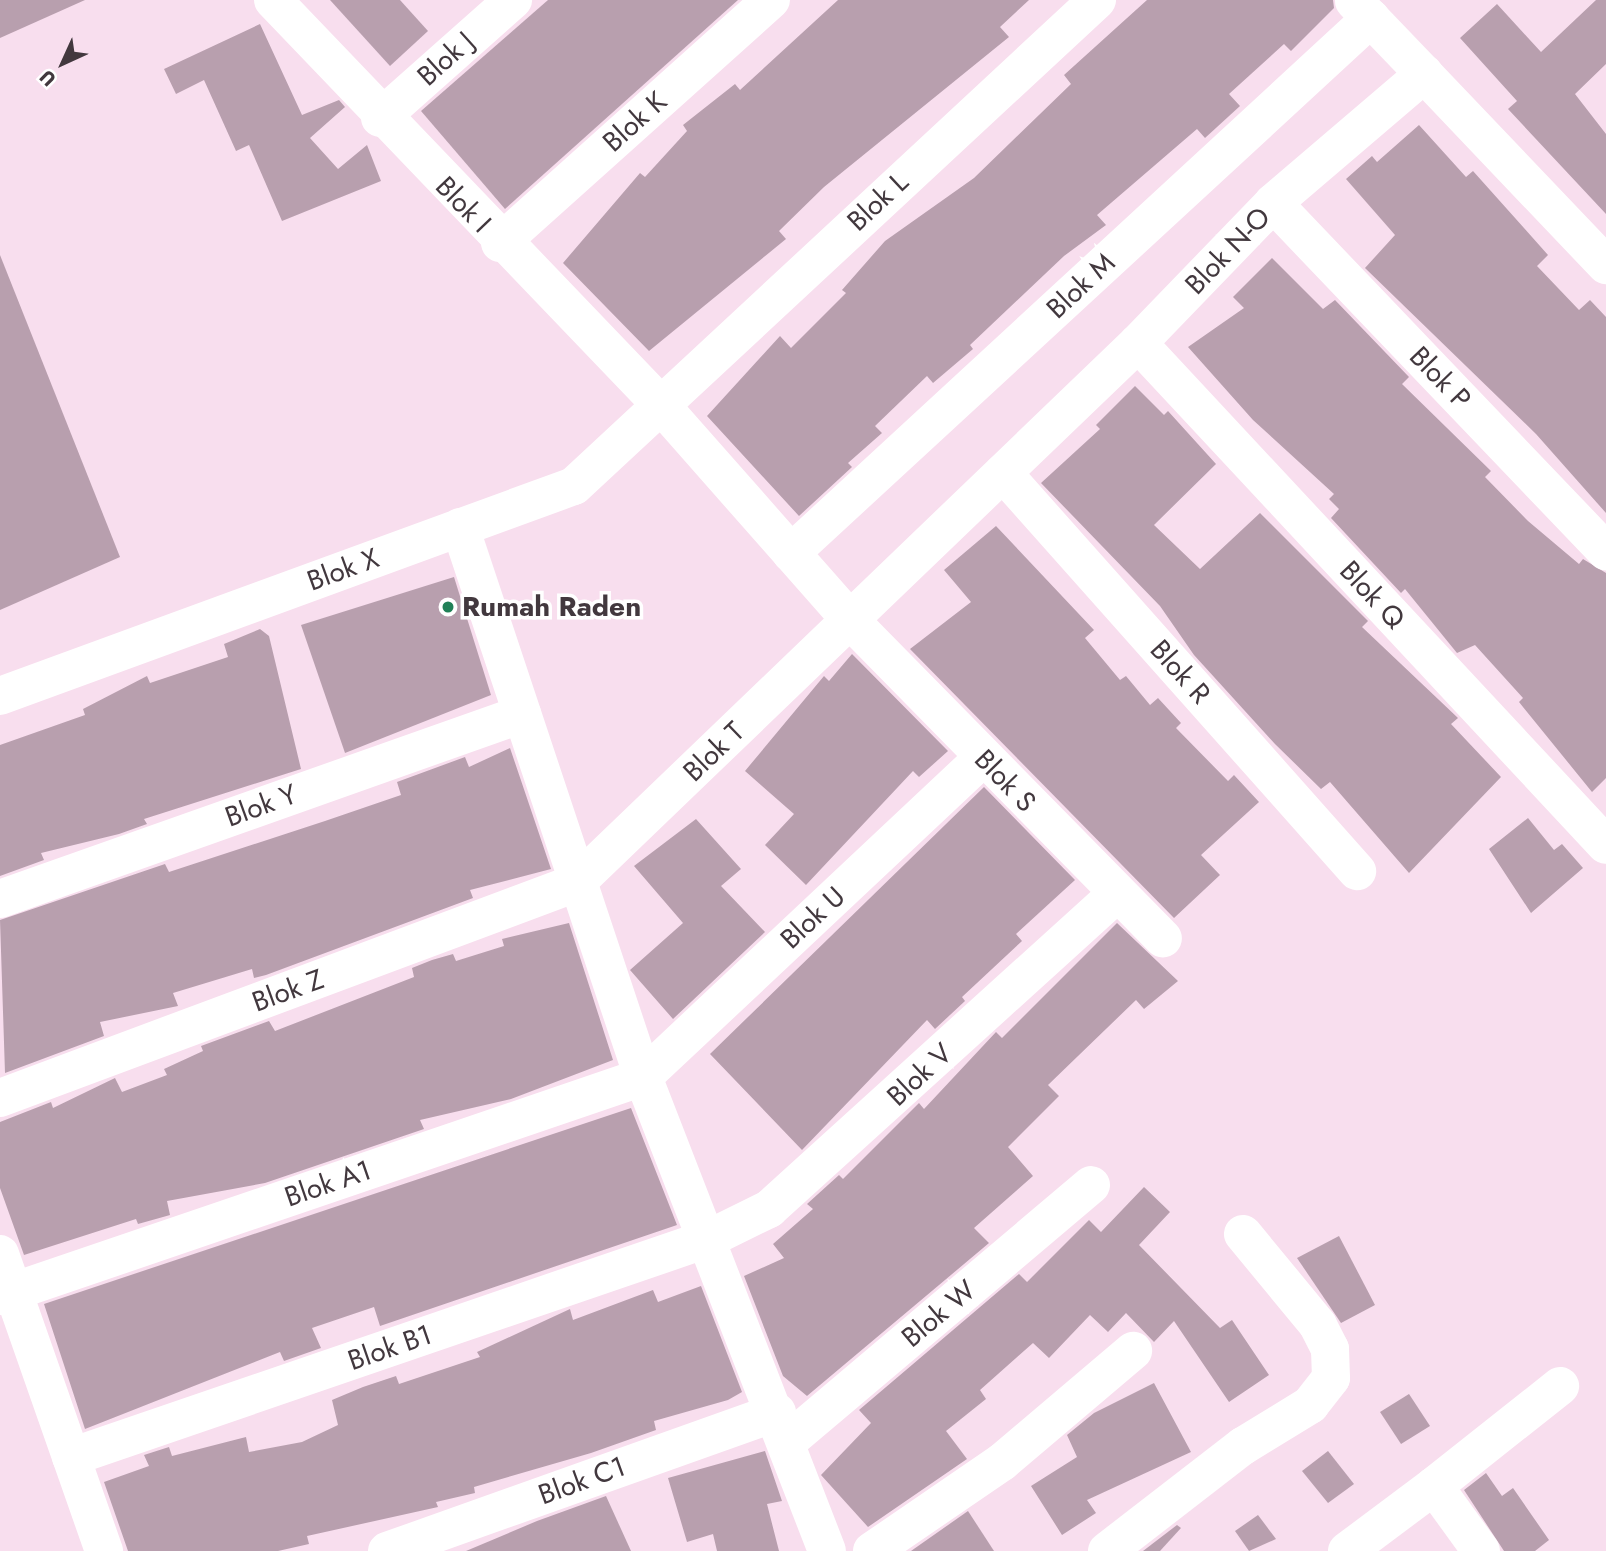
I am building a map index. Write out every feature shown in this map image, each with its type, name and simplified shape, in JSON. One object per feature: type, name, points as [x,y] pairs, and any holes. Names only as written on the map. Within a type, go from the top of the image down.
[{"type":"street","name":"Blok I","points":[[273,0],[499,243],[659,403]]},
{"type":"street","name":"Blok J","points":[[380,118],[513,0]]},
{"type":"street","name":"Blok K","points":[[499,243],[771,0]]},
{"type":"street","name":"Blok L","points":[[659,403],[1097,0]]},
{"type":"street","points":[[1390,38],[1606,265]]},
{"type":"street","name":"Blok N-O","points":[[845,612],[1003,473],[1138,343],[1273,203],[1390,38]]},
{"type":"street","name":"Blok M","points":[[798,561],[1390,38]]},
{"type":"street","name":"Blok P","points":[[1273,203],[1606,552]]},
{"type":"street","name":"Blok Q","points":[[1138,343],[1606,845]]},
{"type":"street","name":"Blok X","points":[[0,696],[574,485],[659,403]]},
{"type":"street","points":[[659,403],[845,612]]},
{"type":"street","name":"Blok R","points":[[1003,473],[1357,871]]},
{"type":"street","points":[[460,527],[576,883],[643,1077],[710,1238],[827,1551]]},
{"type":"street","name":"Blok S","points":[[845,612],[983,758],[1116,894],[1163,938]]},
{"type":"street","name":"Blok T","points":[[576,883],[845,612]]},
{"type":"street","name":"Blok Y","points":[[0,899],[522,714]]},
{"type":"street","name":"Blok U","points":[[643,1077],[983,758]]},
{"type":"street","name":"Blok Z","points":[[0,1098],[576,883]]},
{"type":"street","name":"Blok V","points":[[710,1238],[769,1209],[820,1167],[1116,894]]},
{"type":"street","name":"Blok A1","points":[[6,1294],[643,1077]]},
{"type":"street","name":"Blok W","points":[[782,1427],[1091,1185]]},
{"type":"street","points":[[1107,1551],[1243,1446],[1310,1405],[1331,1378],[1330,1349],[1318,1325],[1243,1234]]},
{"type":"street","name":"Blok B1","points":[[71,1457],[710,1238]]},
{"type":"street","points":[[0,1254],[6,1294],[71,1457],[104,1551]]},
{"type":"street","points":[[872,1551],[1002,1462],[1133,1351]]},
{"type":"street","points":[[1347,1551],[1560,1386]]},
{"type":"street","name":"Blok C1","points":[[387,1551],[782,1427]]},
{"type":"street","points":[[1434,1486],[1482,1551]]},
{"type":"building","points":[[0,0],[85,0],[0,38]]},
{"type":"building","points":[[330,0],[400,0],[428,31],[390,66]]},
{"type":"building","points":[[548,0],[738,0],[505,209],[421,111]]},
{"type":"building","points":[[838,0],[1029,0],[1000,27],[1009,37],[824,187],[779,231],[786,239],[649,351],[563,263],[640,173],[645,177],[687,131],[683,125],[735,84],[740,90]]},
{"type":"building","points":[[1147,0],[1333,0],[1334,8],[1291,51],[1284,44],[1229,94],[1240,106],[1205,138],[1197,129],[1097,215],[1106,225],[1064,256],[970,345],[973,349],[933,383],[927,376],[875,426],[882,433],[848,463],[852,467],[799,516],[707,416],[780,336],[791,348],[846,293],[842,290],[885,241],[974,178],[1071,84],[1064,75]]},
{"type":"building","points":[[1596,0],[1606,0],[1606,64],[1575,94],[1606,134],[1606,214],[1508,109],[1517,101],[1460,38],[1497,4],[1541,52]]},
{"type":"building","points":[[260,24],[302,115],[339,100],[345,107],[310,138],[338,169],[367,145],[381,181],[282,221],[249,145],[236,151],[204,80],[176,94],[164,69]]},
{"type":"building","points":[[1419,125],[1466,177],[1473,171],[1548,255],[1537,266],[1579,310],[1590,300],[1606,317],[1606,513],[1536,434],[1365,268],[1395,235],[1346,179],[1372,156],[1377,162]]},
{"type":"building","points":[[0,255],[120,557],[0,610]]},
{"type":"building","points":[[1272,258],[1323,309],[1335,300],[1409,377],[1402,384],[1491,471],[1485,477],[1528,521],[1579,564],[1583,559],[1606,573],[1606,778],[1592,792],[1519,702],[1523,698],[1475,645],[1457,653],[1405,589],[1401,593],[1331,518],[1339,509],[1329,499],[1334,494],[1253,420],[1188,347],[1244,308],[1233,297]]},
{"type":"building","points":[[1135,386],[1164,415],[1168,411],[1216,464],[1154,525],[1200,569],[1260,513],[1368,621],[1362,627],[1458,718],[1451,724],[1501,777],[1409,873],[1330,782],[1321,789],[1275,744],[1194,655],[1160,606],[1041,483],[1100,429],[1096,425]]},
{"type":"building","points":[[996,526],[1094,630],[1085,638],[1120,680],[1126,676],[1150,705],[1158,698],[1181,723],[1176,728],[1228,781],[1234,775],[1259,802],[1201,855],[1220,875],[1174,918],[910,649],[971,602],[944,570]]},
{"type":"building","points":[[454,577],[491,695],[345,753],[301,625]]},
{"type":"building","points":[[260,629],[269,636],[301,769],[144,819],[147,824],[119,834],[41,853],[44,860],[0,876],[0,745],[85,715],[83,709],[147,676],[150,683],[228,657],[224,644]]},
{"type":"building","points":[[852,654],[948,751],[919,777],[913,771],[806,885],[765,845],[794,814],[745,771],[824,676],[829,681]]},
{"type":"building","points":[[510,748],[551,869],[470,890],[473,898],[266,975],[254,978],[252,969],[173,993],[178,1006],[100,1022],[104,1036],[5,1073],[0,920],[165,864],[169,872],[325,821],[401,795],[397,782],[465,757],[469,767]]},
{"type":"building","points":[[984,787],[1075,880],[1016,934],[1022,941],[962,997],[965,1001],[935,1029],[927,1020],[802,1150],[710,1054]]},
{"type":"building","points":[[1528,818],[1554,850],[1562,844],[1583,868],[1531,913],[1489,849]]},
{"type":"building","points":[[696,819],[741,869],[721,886],[765,932],[673,1019],[630,970],[683,923],[634,866]]},
{"type":"building","points":[[569,923],[613,1060],[511,1099],[420,1120],[424,1129],[265,1183],[167,1201],[170,1215],[138,1224],[136,1219],[24,1255],[0,1188],[0,1122],[51,1102],[53,1108],[115,1078],[122,1092],[167,1075],[164,1069],[203,1051],[201,1046],[269,1021],[275,1031],[414,977],[412,968],[432,960],[453,954],[456,961],[504,946],[502,939]]},
{"type":"building","points":[[1117,923],[1178,981],[1144,1009],[1136,1000],[1048,1085],[1059,1096],[1008,1147],[1033,1176],[974,1228],[989,1243],[807,1396],[783,1376],[744,1276],[784,1258],[773,1244],[813,1209],[807,1204],[839,1175],[843,1179],[919,1103],[924,1109],[996,1032],[1002,1038]]},
{"type":"building","points":[[631,1108],[677,1225],[380,1326],[374,1307],[312,1328],[321,1348],[284,1361],[280,1352],[85,1429],[44,1304]]},
{"type":"building","points":[[1144,1187],[1170,1212],[1139,1245],[1220,1328],[1232,1320],[1269,1375],[1229,1402],[1174,1321],[1154,1342],[1126,1313],[1108,1332],[1090,1315],[1049,1358],[1033,1343],[980,1390],[986,1399],[946,1431],[967,1459],[868,1527],[821,1475],[871,1423],[859,1410],[1019,1274],[1027,1282],[1089,1220],[1101,1232]]},
{"type":"building","points":[[1339,1236],[1375,1305],[1341,1323],[1297,1258]]},
{"type":"building","points":[[701,1286],[742,1392],[728,1400],[654,1421],[656,1430],[591,1453],[474,1487],[475,1493],[436,1502],[438,1507],[307,1536],[309,1544],[278,1551],[128,1551],[104,1482],[149,1466],[144,1455],[169,1447],[172,1456],[246,1437],[249,1452],[302,1442],[338,1425],[332,1400],[363,1387],[396,1376],[399,1384],[480,1357],[477,1352],[570,1309],[573,1320],[653,1290],[658,1302]]},
{"type":"building","points":[[1154,1383],[1191,1452],[1087,1500],[1096,1513],[1062,1535],[1031,1486],[1077,1457],[1067,1435],[1094,1413]]},
{"type":"building","points":[[1409,1394],[1430,1426],[1401,1444],[1380,1412]]},
{"type":"building","points":[[765,1451],[782,1501],[767,1504],[779,1551],[717,1551],[713,1534],[687,1542],[668,1478]]},
{"type":"building","points":[[1328,1451],[1354,1484],[1328,1503],[1302,1471]]},
{"type":"building","points":[[1486,1473],[1502,1496],[1513,1488],[1549,1540],[1535,1551],[1504,1551],[1464,1490]]},
{"type":"building","points":[[606,1496],[631,1551],[466,1551],[537,1521]]},
{"type":"building","points":[[968,1511],[994,1551],[911,1551]]},
{"type":"building","points":[[1258,1515],[1276,1539],[1249,1551],[1235,1531]]},
{"type":"building","points":[[1177,1525],[1181,1528],[1160,1551],[1143,1551]]},
{"type":"place","name":"Rumah Raden","points":[[448,607]]}]
